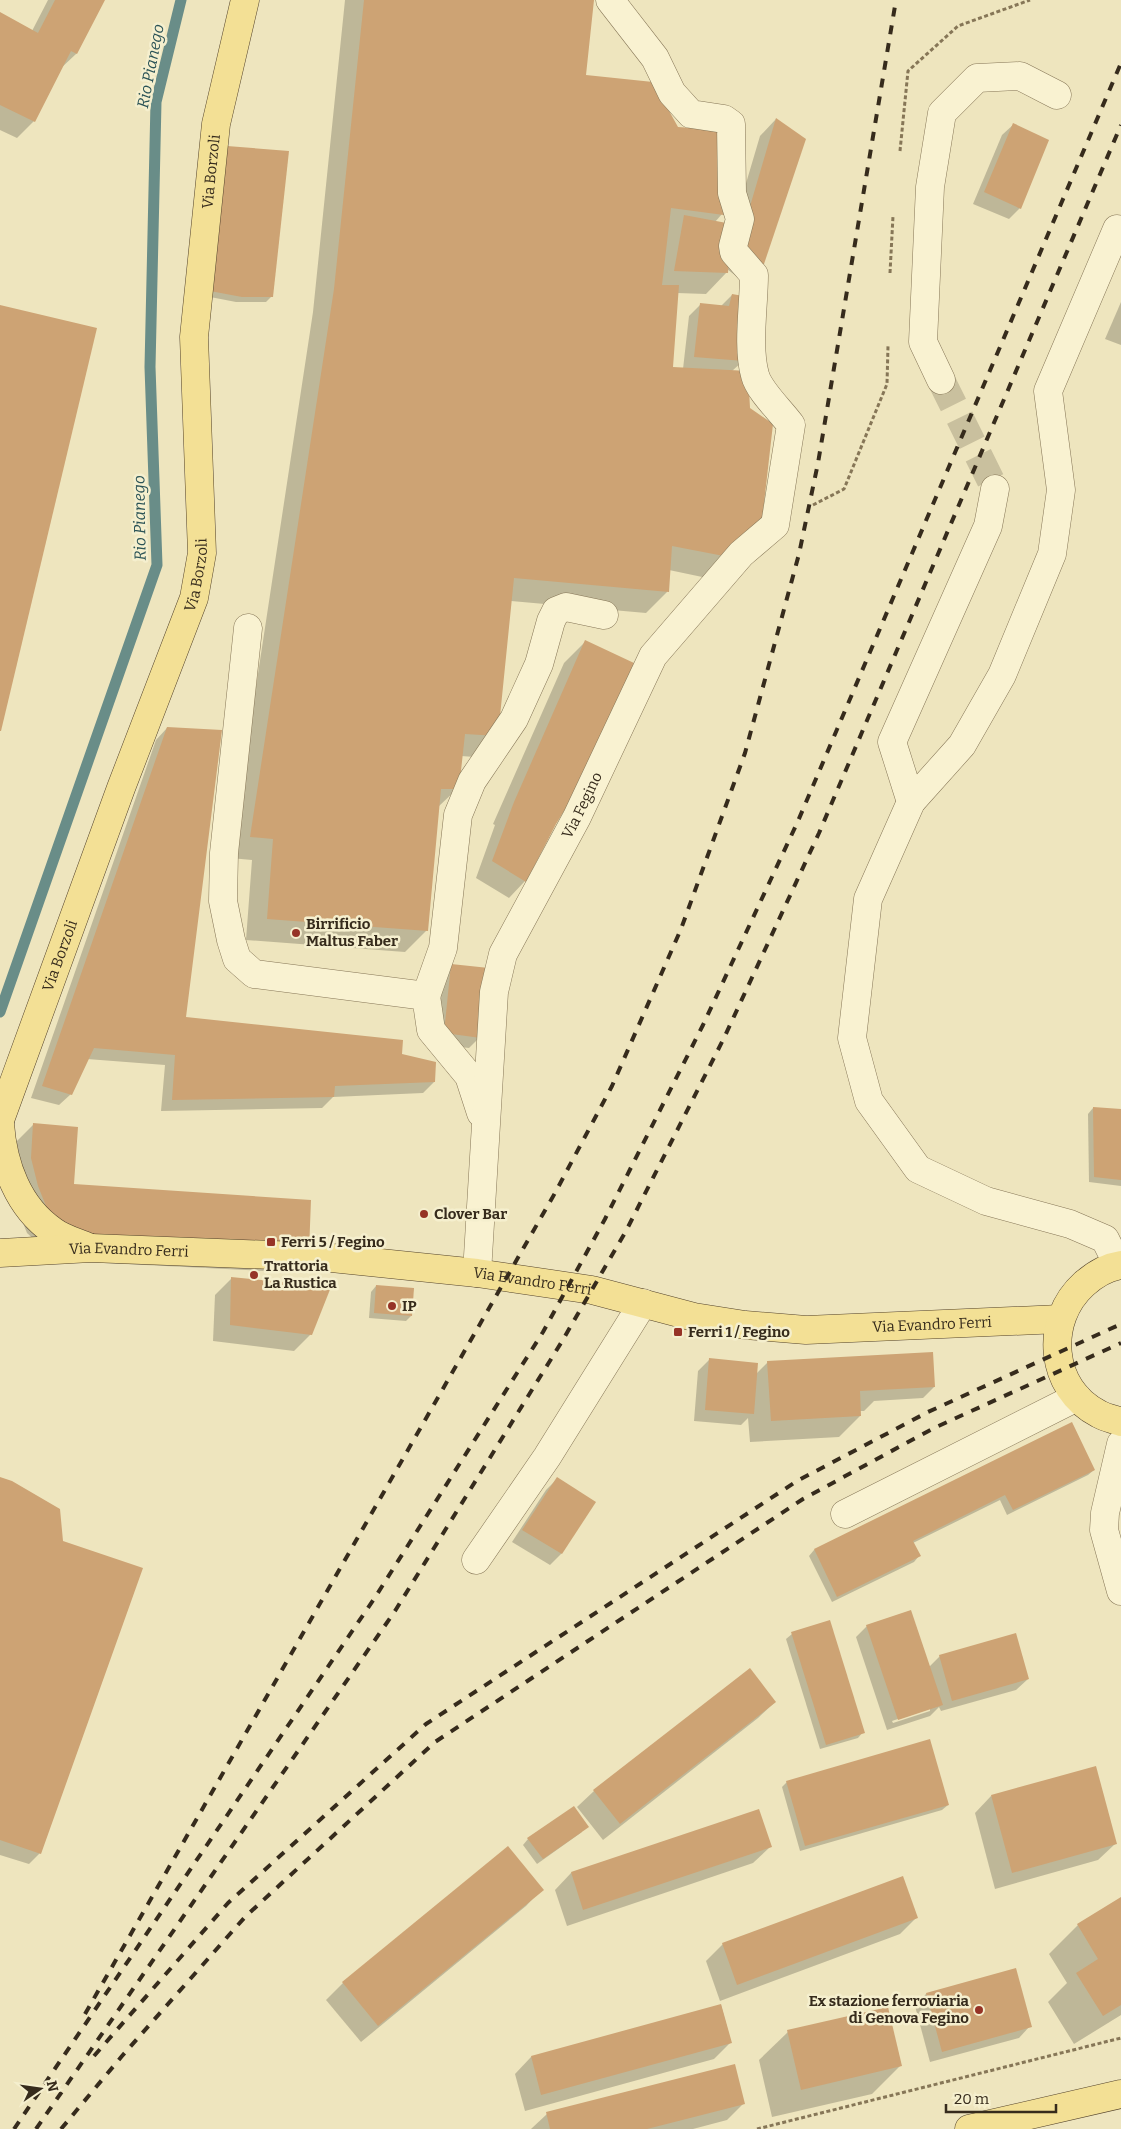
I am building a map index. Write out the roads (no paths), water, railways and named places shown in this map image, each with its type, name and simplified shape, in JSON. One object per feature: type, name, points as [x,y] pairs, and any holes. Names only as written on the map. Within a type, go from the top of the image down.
[{"type":"main road","name":"Via Borzoli","points":[[0,1120],[121,788],[194,598],[202,553],[194,337],[216,124],[245,0]]},
{"type":"main road","points":[[0,1124],[6,1161],[21,1197],[36,1217],[54,1232],[91,1248]]},
{"type":"main road","name":"Via Evandro Ferri","points":[[0,1253],[91,1248],[322,1257],[477,1272],[592,1290],[694,1317],[745,1325],[806,1330],[1060,1319]]},
{"type":"main road","points":[[1119,1265],[1094,1275],[1074,1294],[1060,1319],[1056,1346],[1062,1373],[1077,1397],[1099,1414],[1121,1422]]},
{"type":"main road","points":[[969,2129],[1121,2094]]},
{"type":"street","name":"Via Fegino","points":[[477,1272],[494,992],[503,954],[576,818],[653,656],[741,554],[774,525],[791,425],[755,376],[752,330],[754,275],[734,252],[733,246],[740,219],[732,192],[732,124],[724,120],[691,114],[672,93],[656,58],[610,0]]},
{"type":"street","points":[[941,380],[923,342],[930,187],[942,113],[977,78],[1020,76],[1057,95]]},
{"type":"street","points":[[1117,229],[1048,392],[1061,490],[1052,554],[998,683],[962,745],[911,802],[868,899],[852,1038],[869,1101],[918,1169],[986,1201],[1070,1224],[1105,1239],[1119,1265]]},
{"type":"street","points":[[911,802],[892,742],[988,526],[995,489]]},
{"type":"street","points":[[248,628],[224,853],[223,901],[237,959],[254,974],[426,996],[442,948],[458,815],[472,781],[514,719],[539,664],[551,621],[556,611],[566,607],[604,615]]},
{"type":"street","name":"Via Fegino","points":[[426,996],[431,1030],[469,1076],[486,1129]]},
{"type":"street","points":[[476,1560],[547,1457],[643,1303]]},
{"type":"street","points":[[845,1514],[1077,1397]]},
{"type":"street","points":[[1121,1444],[1105,1513],[1104,1530],[1121,1591]]},
{"type":"waterway","name":"Rio Pianego","points":[[0,1012],[157,565],[150,367],[156,102],[181,0]]},
{"type":"tunnel","points":[[941,380],[995,489]]},
{"type":"railway","points":[[85,2014],[555,1193],[612,1086],[681,929],[745,753],[799,554],[818,463],[896,0]]},
{"type":"railway","points":[[14,2129],[374,1599],[543,1332],[605,1219],[703,1025],[798,821],[1121,63]]},
{"type":"railway","points":[[36,2129],[395,1611],[561,1343],[626,1231],[724,1038],[819,833],[1121,125]]},
{"type":"railway","points":[[94,2056],[228,1903],[426,1724],[797,1481],[928,1412],[1121,1324]]},
{"type":"railway","points":[[61,2129],[122,2056],[245,1917],[435,1742],[803,1499],[934,1428],[1121,1343]]},
{"type":"place","name":"Birrificio Maltus Faber","points":[[296,933]]},
{"type":"place","name":"Clover Bar","points":[[424,1214]]},
{"type":"place","name":"Ferri 5 / Fegino","points":[[271,1242]]},
{"type":"place","name":"Trattoria La Rustica","points":[[254,1275]]},
{"type":"place","name":"IP","points":[[392,1306]]},
{"type":"place","name":"Ferri 1 / Fegino","points":[[678,1332]]},
{"type":"place","name":"Ex stazione ferroviaria di Genova Fegino","points":[[979,2010]]}]
